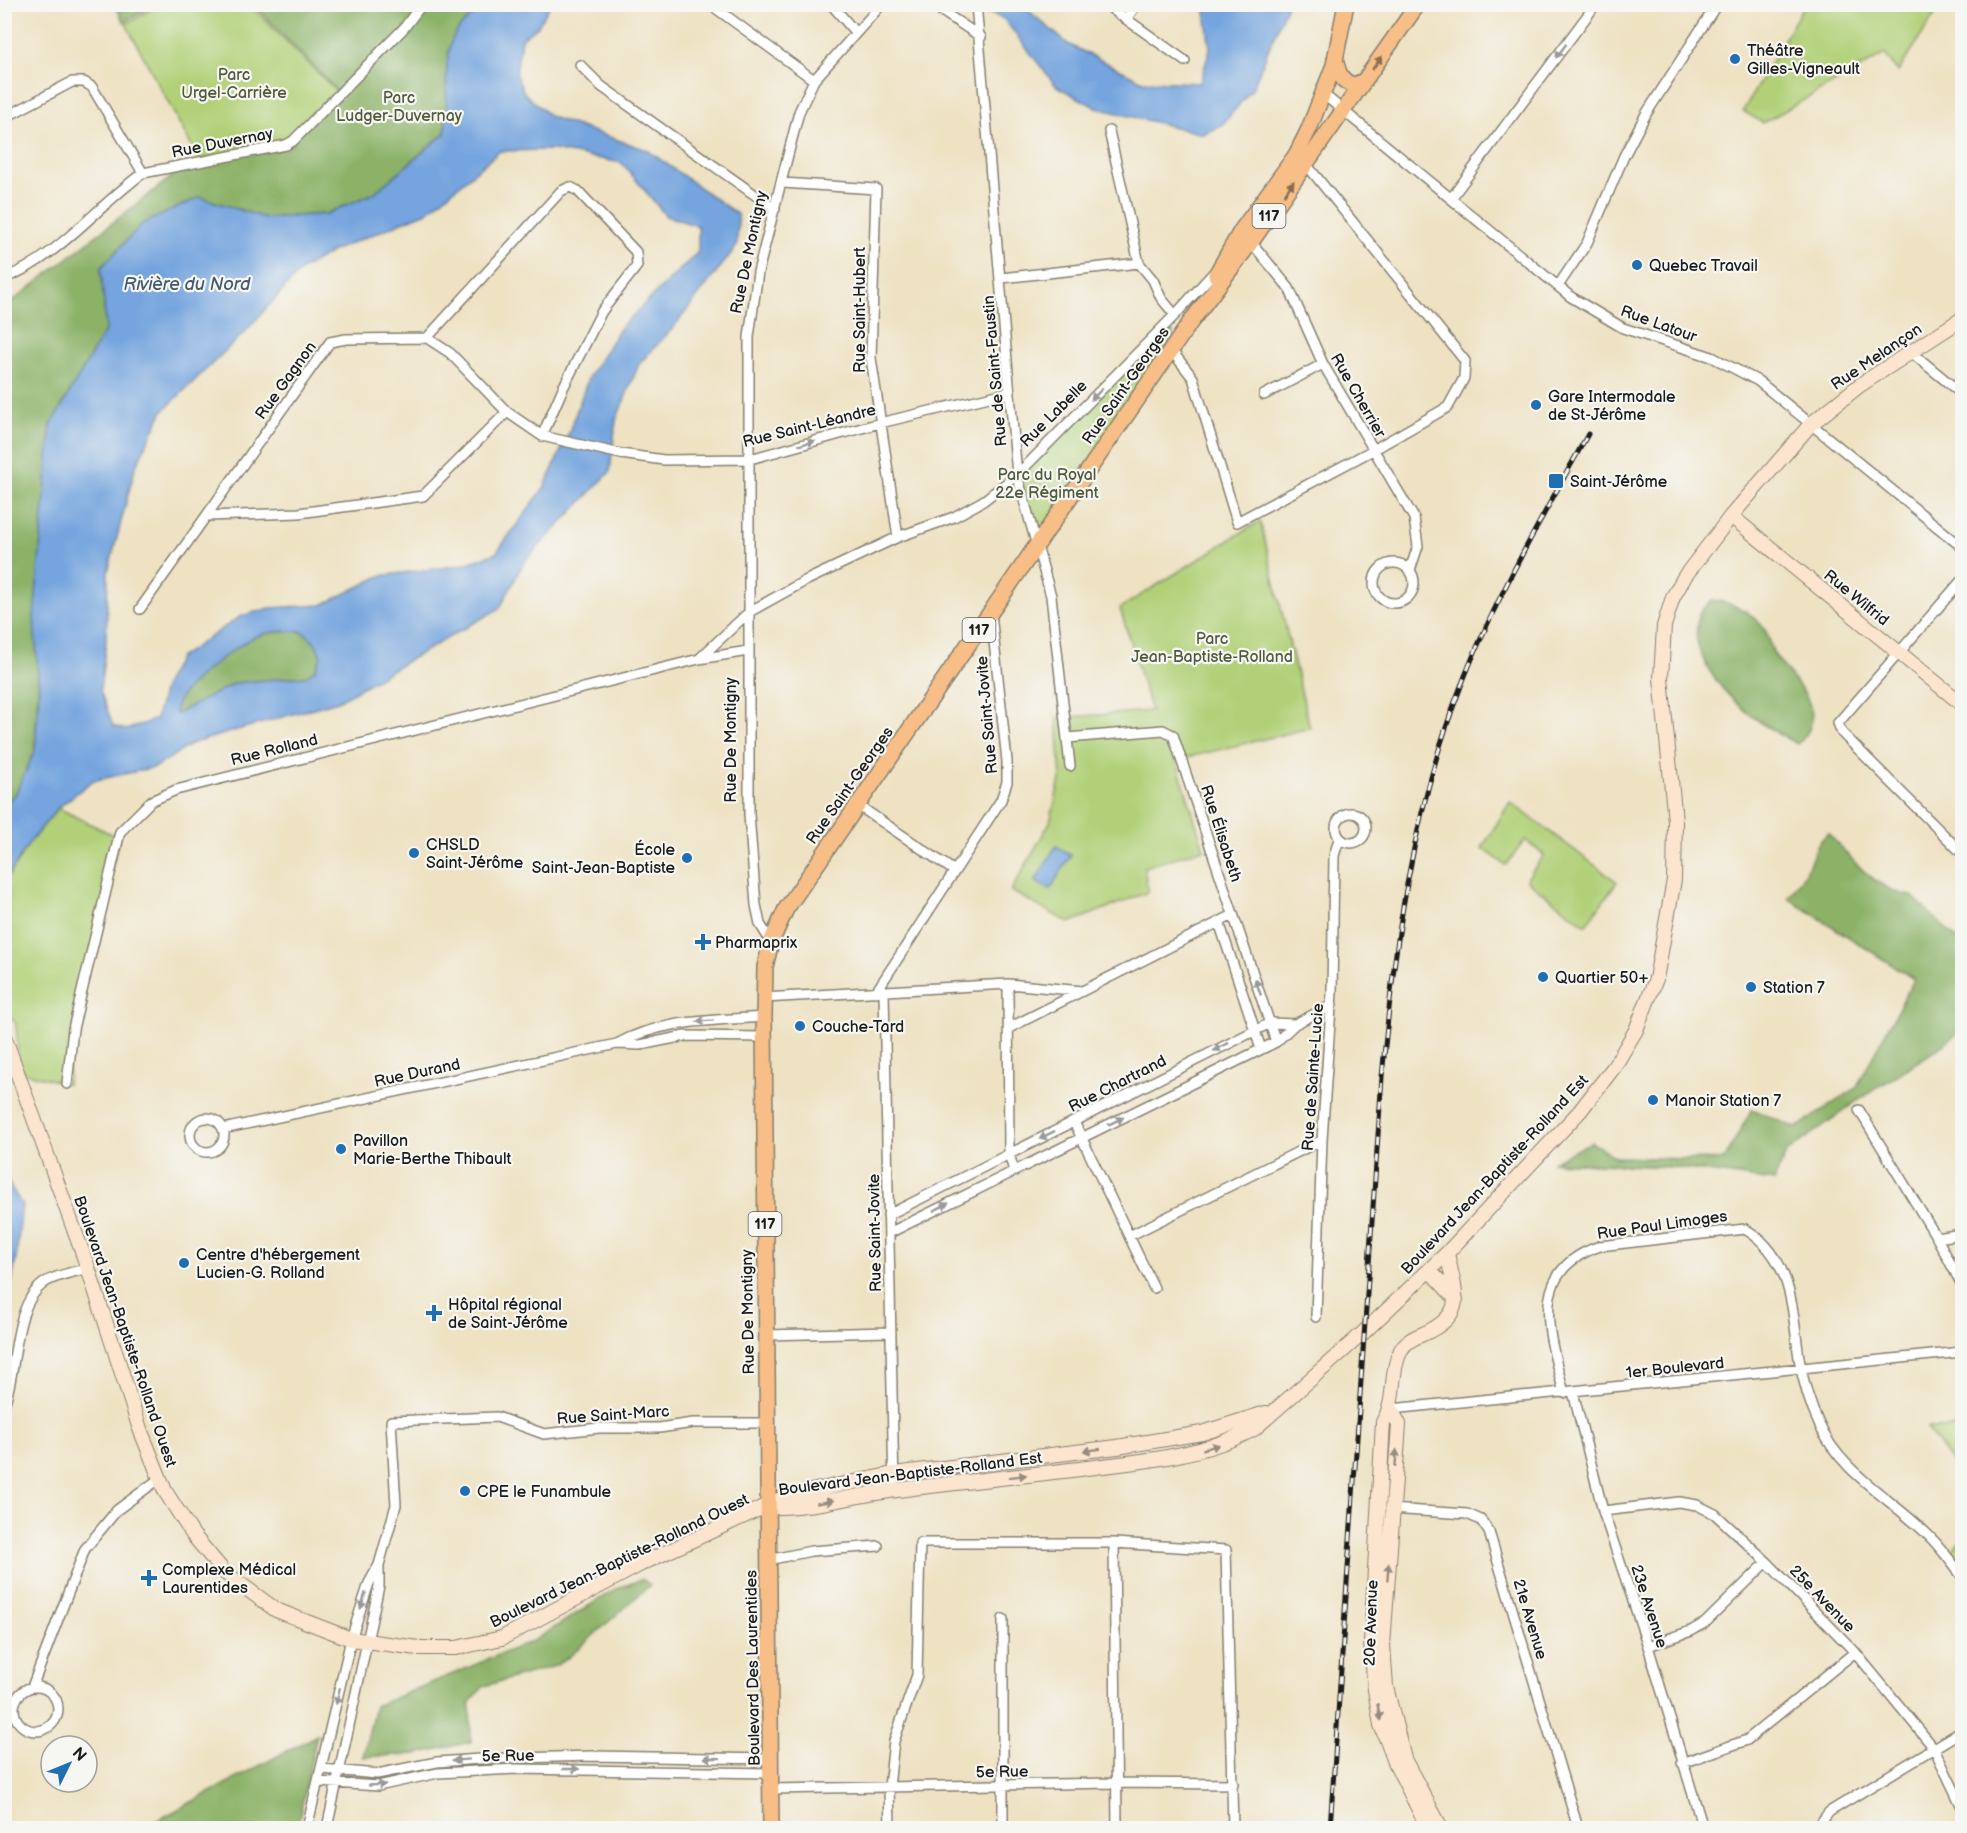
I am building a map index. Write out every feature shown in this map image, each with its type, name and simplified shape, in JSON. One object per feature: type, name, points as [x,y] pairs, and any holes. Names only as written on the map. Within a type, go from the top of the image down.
[{"type":"main road","name":"Rue Labelle","points":[[1192,320],[1241,231],[1296,155],[1323,94],[1335,59],[1346,4]]},
{"type":"main road","name":"Rue Saint-Georges","points":[[771,942],[786,909],[856,804],[1192,320],[1251,242],[1418,4]]},
{"type":"main road","points":[[1335,59],[1338,73],[1345,82],[1355,85],[1364,81]]},
{"type":"main road","name":"Rue De Montigny","points":[[767,1507],[764,998],[765,967],[771,942]]},
{"type":"main road","name":"Boulevard Des Laurentides","points":[[767,1507],[771,1828]]},
{"type":"street","name":"Rue Duvernay","points":[[4,278],[60,245],[143,173],[286,145],[293,141],[404,28],[422,4]]},
{"type":"street","points":[[710,4],[814,80]]},
{"type":"street","points":[[831,4],[856,33]]},
{"type":"street","name":"Rue De Montigny","points":[[771,942],[760,924],[756,905],[749,814],[749,337],[759,272],[799,112],[814,80],[882,4]]},
{"type":"street","points":[[931,4],[981,37]]},
{"type":"street","points":[[1105,4],[1185,61]]},
{"type":"street","points":[[1126,19],[1137,4]]},
{"type":"street","points":[[1452,197],[1596,4]]},
{"type":"street","points":[[1558,286],[1587,243],[1624,156],[1646,114],[1717,4]]},
{"type":"street","name":"Rue de Saint-Faustin","points":[[977,9],[1017,475],[1051,596],[1070,766]]},
{"type":"street","points":[[580,65],[601,86],[775,209]]},
{"type":"street","points":[[4,118],[72,82],[84,82],[92,87],[143,173]]},
{"type":"street","name":"Rue Latour","points":[[1323,94],[1452,197],[1558,286],[1603,318],[1623,328],[1731,365],[1758,381],[1962,547]]},
{"type":"street","points":[[1109,131],[1139,263],[1153,280],[1161,298],[1175,315]]},
{"type":"street","points":[[1171,350],[1193,378],[1237,522],[1373,450],[1448,407],[1464,378],[1465,361],[1306,164]]},
{"type":"street","name":"Rue Saint-Hubert","points":[[782,183],[876,189],[871,358],[898,537]]},
{"type":"street","points":[[570,187],[578,191],[636,252],[637,266],[602,312],[563,388],[542,436],[507,412],[450,353],[427,338],[561,190],[570,187]]},
{"type":"street","name":"Rue Cherrier","points":[[1251,242],[1288,288],[1323,364],[1414,518],[1418,546],[1410,570],[1413,588],[1407,598],[1389,602],[1379,596],[1374,583],[1379,570],[1391,563],[1410,570]]},
{"type":"street","name":"Rue Labelle","points":[[749,612],[805,580],[898,537],[954,517],[983,501],[1017,475],[1175,315],[1224,261]]},
{"type":"street","points":[[1001,278],[1139,263]]},
{"type":"street","name":"Rue Melançon","points":[[1811,424],[1852,391],[1962,319]]},
{"type":"street","name":"Rue Gagnon","points":[[140,609],[330,342],[346,339],[427,338]]},
{"type":"street","points":[[1911,352],[1962,394]]},
{"type":"street","points":[[1264,395],[1323,364]]},
{"type":"street","name":"Rue Saint-Léandre","points":[[542,436],[621,454],[664,460],[750,459],[880,423],[1010,392]]},
{"type":"street","points":[[206,516],[299,513],[423,496],[507,412]]},
{"type":"street","name":"Boulevard Jean-Baptiste-Rolland Est","points":[[767,1507],[793,1508],[894,1490],[1125,1463],[1211,1447],[1254,1429],[1364,1333],[1447,1253],[1580,1110],[1614,1067],[1636,1030],[1656,979],[1674,879],[1675,821],[1661,678],[1664,626],[1673,597],[1685,576],[1731,516],[1811,424]]},
{"type":"street","name":"Rue Wilfrid","points":[[1731,516],[1962,704]]},
{"type":"street","points":[[1962,580],[1838,723],[1842,733],[1962,853]]},
{"type":"street","name":"Rue Rolland","points":[[699,659],[749,612]]},
{"type":"street","name":"Rue Saint-Jovite","points":[[894,1490],[889,1233],[880,991],[953,870],[1001,800],[1007,782],[1007,761],[990,614]]},
{"type":"street","name":"Rue Rolland","points":[[67,1084],[73,1029],[120,832],[151,801],[196,784],[699,659],[748,651]]},
{"type":"street","name":"Rue Élisabeth","points":[[1068,738],[1169,731],[1173,735],[1276,1042]]},
{"type":"street","points":[[856,804],[953,870]]},
{"type":"street","name":"Rue de Sainte-Lucie","points":[[1316,1317],[1322,1140],[1332,1005],[1334,856],[1339,839]]},
{"type":"street","points":[[1009,1028],[1233,915]]},
{"type":"street","points":[[1219,922],[1261,1050]]},
{"type":"street","points":[[1008,984],[1009,1154],[1014,1171]]},
{"type":"street","points":[[764,998],[1008,984],[1082,991]]},
{"type":"street","name":"Rue Chartrand","points":[[889,1233],[1261,1050],[1276,1042],[1294,1024],[1332,1005]]},
{"type":"street","name":"Rue Durand","points":[[618,1044],[637,1033],[682,1023],[764,1017]]},
{"type":"street","name":"Rue Chartrand","points":[[888,1215],[1270,1023],[1294,1024]]},
{"type":"street","name":"Boulevard Jean-Baptiste-Rolland Ouest","points":[[4,1036],[88,1268],[140,1429],[159,1479],[193,1535],[224,1572],[276,1610],[351,1639],[368,1643],[456,1648],[502,1638],[641,1564],[747,1512],[767,1507]]},
{"type":"street","name":"Rue Durand","points":[[223,1129],[618,1044],[640,1045],[685,1036],[764,1037]]},
{"type":"street","points":[[1859,1110],[1937,1238],[1962,1285]]},
{"type":"street","points":[[1074,1122],[1154,1288]]},
{"type":"street","points":[[1129,1236],[1322,1140]]},
{"type":"street","points":[[955,1181],[963,1196]]},
{"type":"street","name":"Rue Paul Limoges","points":[[1568,1393],[1547,1322],[1547,1307],[1557,1280],[1572,1260],[1584,1251],[1600,1246],[1745,1229],[1754,1234],[1770,1252],[1786,1278],[1794,1304],[1801,1368],[1806,1390],[1830,1446],[1844,1462],[1931,1538],[1962,1576]]},
{"type":"street","points":[[1937,1238],[1962,1234]]},
{"type":"street","points":[[1447,1253],[1456,1299]]},
{"type":"street","points":[[4,1405],[14,1371],[16,1342],[30,1295],[45,1281],[88,1268]]},
{"type":"street","points":[[1430,1270],[1456,1299]]},
{"type":"street","name":"20e Avenue","points":[[1428,1828],[1395,1762],[1381,1725],[1375,1690],[1371,1643],[1378,1508],[1383,1422],[1391,1409],[1396,1363],[1401,1349],[1407,1343],[1446,1321],[1454,1311],[1456,1299]]},
{"type":"street","points":[[765,1335],[891,1332]]},
{"type":"street","name":"1er Boulevard","points":[[1391,1409],[1962,1352]]},
{"type":"street","name":"23e Avenue","points":[[1568,1393],[1703,1828]]},
{"type":"street","name":"20e Avenue","points":[[1391,1409],[1399,1424],[1383,1645],[1386,1687],[1404,1759],[1441,1828]]},
{"type":"street","name":"Boulevard Jean-Baptiste-Rolland Est","points":[[767,1507],[787,1496],[893,1474],[1123,1446],[1202,1433],[1272,1412]]},
{"type":"street","name":"Rue Saint-Marc","points":[[379,1565],[396,1505],[391,1421],[497,1417],[544,1434],[599,1428],[658,1428],[693,1423],[767,1423]]},
{"type":"street","points":[[1123,1446],[1125,1463]]},
{"type":"street","points":[[1067,1453],[1068,1470]]},
{"type":"street","points":[[32,1687],[52,1692],[58,1705],[56,1719],[52,1725],[39,1731],[32,1731],[19,1723],[14,1709],[19,1695],[32,1687],[85,1549],[117,1510],[159,1479]]},
{"type":"street","name":"25e Avenue","points":[[1603,1511],[1679,1502],[1697,1505],[1715,1514],[1767,1562],[1855,1653],[1934,1748],[1962,1806]]},
{"type":"street","name":"21e Avenue","points":[[1378,1508],[1467,1514],[1481,1520],[1489,1532],[1578,1828]]},
{"type":"street","points":[[890,1828],[889,1787],[894,1741],[917,1676],[920,1543],[1114,1543],[1226,1550],[1233,1828]]},
{"type":"street","points":[[1114,1543],[1117,1828]]},
{"type":"street","points":[[768,1560],[811,1551],[878,1546]]},
{"type":"street","points":[[1648,1646],[1691,1631],[1705,1623],[1767,1562]]},
{"type":"street","points":[[307,1828],[351,1639],[369,1583],[379,1565]]},
{"type":"street","points":[[327,1828],[380,1586],[379,1565]]},
{"type":"street","points":[[1003,1619],[1003,1828]]},
{"type":"street","points":[[1682,1763],[1747,1740],[1855,1653]]},
{"type":"street","points":[[1821,1828],[1820,1824],[1829,1812],[1962,1731]]},
{"type":"street","name":"5e Rue","points":[[322,1769],[378,1774],[436,1762],[480,1759],[771,1766]]},
{"type":"street","name":"5e Rue","points":[[319,1782],[378,1786],[438,1773],[480,1770],[771,1766]]},
{"type":"street","name":"5e Rue","points":[[771,1789],[1116,1783],[1233,1784]]},
{"type":"green space","points":[[115,5],[154,5],[124,22]]},
{"type":"green space","name":"Parc Urgel-Carrière","points":[[159,5],[250,5],[340,95],[448,114],[199,160],[126,24]]},
{"type":"green space","name":"Parc Ludger-Duvernay","points":[[254,5],[485,5],[456,32],[445,133],[374,193],[326,214],[265,218],[200,197],[101,268],[106,329],[51,425],[35,751],[15,795],[5,803],[5,307],[188,164],[286,145],[340,94]]},
{"type":"green space","points":[[1804,5],[1941,5],[1898,72],[1885,54],[1763,123],[1743,111]]},
{"type":"green space","name":"Parc du Royal 22e Régiment","points":[[1167,331],[1173,332],[1173,338],[1037,545],[1017,475]]},
{"type":"green space","name":"Parc Jean-Baptiste-Rolland","points":[[1260,521],[1310,728],[1176,760],[1204,849],[1144,867],[1148,892],[1069,923],[1011,891],[1050,822],[1061,776],[1057,718],[1151,711],[1120,608]]},
{"type":"green space","points":[[1712,600],[1736,606],[1756,619],[1766,632],[1774,654],[1781,665],[1806,697],[1811,708],[1812,720],[1808,732],[1798,744],[1766,726],[1736,703],[1712,674],[1703,658],[1696,634],[1699,613]]},
{"type":"green space","points":[[300,631],[311,638],[321,657],[315,670],[306,676],[235,683],[176,714],[176,705],[192,683],[234,650],[260,635]]},
{"type":"green space","points":[[1510,802],[1617,882],[1586,925],[1526,880],[1544,855],[1525,840],[1506,865],[1482,848]]},
{"type":"green space","points":[[58,808],[119,838],[73,1029],[67,1084],[19,1071],[16,1024],[5,1009],[5,881],[30,842]]},
{"type":"green space","points":[[1828,833],[1865,872],[1887,888],[1912,896],[1962,944],[1962,1030],[1939,1048],[1854,1103],[1786,1153],[1774,1181],[1672,1167],[1552,1162],[1591,1142],[1616,1157],[1724,1160],[1752,1109],[1796,1128],[1856,1088],[1914,979],[1788,898],[1806,872],[1818,844]]},
{"type":"green space","points":[[1962,1427],[1962,1476],[1927,1428]]},
{"type":"green space","points":[[1962,1540],[1962,1573],[1947,1554]]},
{"type":"green space","points":[[642,1579],[650,1585],[569,1657],[555,1666],[484,1686],[470,1702],[471,1742],[416,1754],[363,1757],[375,1706],[535,1640],[614,1590]]},
{"type":"green space","points":[[317,1735],[297,1828],[143,1828]]},
{"type":"water","name":"Rivière du Nord","points":[[485,5],[550,5],[538,26],[521,39],[516,75],[525,94],[551,117],[647,150],[738,215],[737,246],[673,328],[639,364],[616,420],[610,472],[524,562],[500,608],[338,701],[193,743],[156,767],[92,781],[58,808],[30,842],[5,881],[5,803],[15,795],[35,751],[39,690],[34,618],[51,425],[106,329],[101,268],[142,224],[200,197],[265,218],[326,214],[374,193],[445,133],[447,65],[452,40],[460,27]],"holes":[[[553,150],[622,163],[666,216],[698,226],[698,252],[621,327],[589,376],[570,430],[544,488],[496,553],[462,565],[380,576],[322,605],[270,608],[241,616],[179,658],[165,684],[156,719],[126,730],[113,726],[100,690],[106,642],[108,572],[135,468],[163,411],[244,333],[301,270],[335,250],[427,212],[500,151]],[[300,631],[311,638],[321,657],[315,670],[306,676],[235,683],[176,714],[176,705],[182,695],[206,671],[234,650],[260,635]]]},
{"type":"water","points":[[971,5],[1022,5],[1068,44],[1143,81],[1200,83],[1210,48],[1204,5],[1287,5],[1252,89],[1222,125],[1203,134],[1097,108],[1056,86],[1004,19]]},
{"type":"water","points":[[1056,846],[1071,855],[1050,890],[1035,881]]},
{"type":"water","points":[[5,1166],[9,1184],[22,1205],[16,1259],[5,1321]]},
{"type":"railway","points":[[1330,1828],[1382,1077],[1393,978],[1408,878],[1418,829],[1444,733],[1474,653],[1504,589],[1588,434]]},
{"type":"place","name":"Théâtre Gilles-Vigneault","points":[[1735,59]]},
{"type":"place","name":"Quebec Travail","points":[[1637,265]]},
{"type":"place","name":"Gare Intermodale de St-Jérôme","points":[[1536,405]]},
{"type":"place","name":"Saint-Jérôme","points":[[1556,481]]},
{"type":"place","name":"CHSLD Saint-Jérôme","points":[[414,853]]},
{"type":"place","name":"École Saint-Jean-Baptiste","points":[[687,858]]},
{"type":"place","name":"Pharmaprix","points":[[703,942]]},
{"type":"place","name":"Quartier 50+","points":[[1543,977]]},
{"type":"place","name":"Station 7","points":[[1751,987]]},
{"type":"place","name":"Couche-Tard","points":[[800,1026]]},
{"type":"place","name":"Manoir Station 7","points":[[1653,1100]]},
{"type":"place","name":"Pavillon Marie-Berthe Thibault","points":[[341,1149]]},
{"type":"place","name":"Centre d'hébergement Lucien-G. Rolland","points":[[184,1263]]},
{"type":"place","name":"Hôpital régional de Saint-Jérôme","points":[[434,1313]]},
{"type":"place","name":"CPE le Funambule","points":[[465,1491]]},
{"type":"place","name":"Complexe Médical Laurentides","points":[[149,1578]]}]
